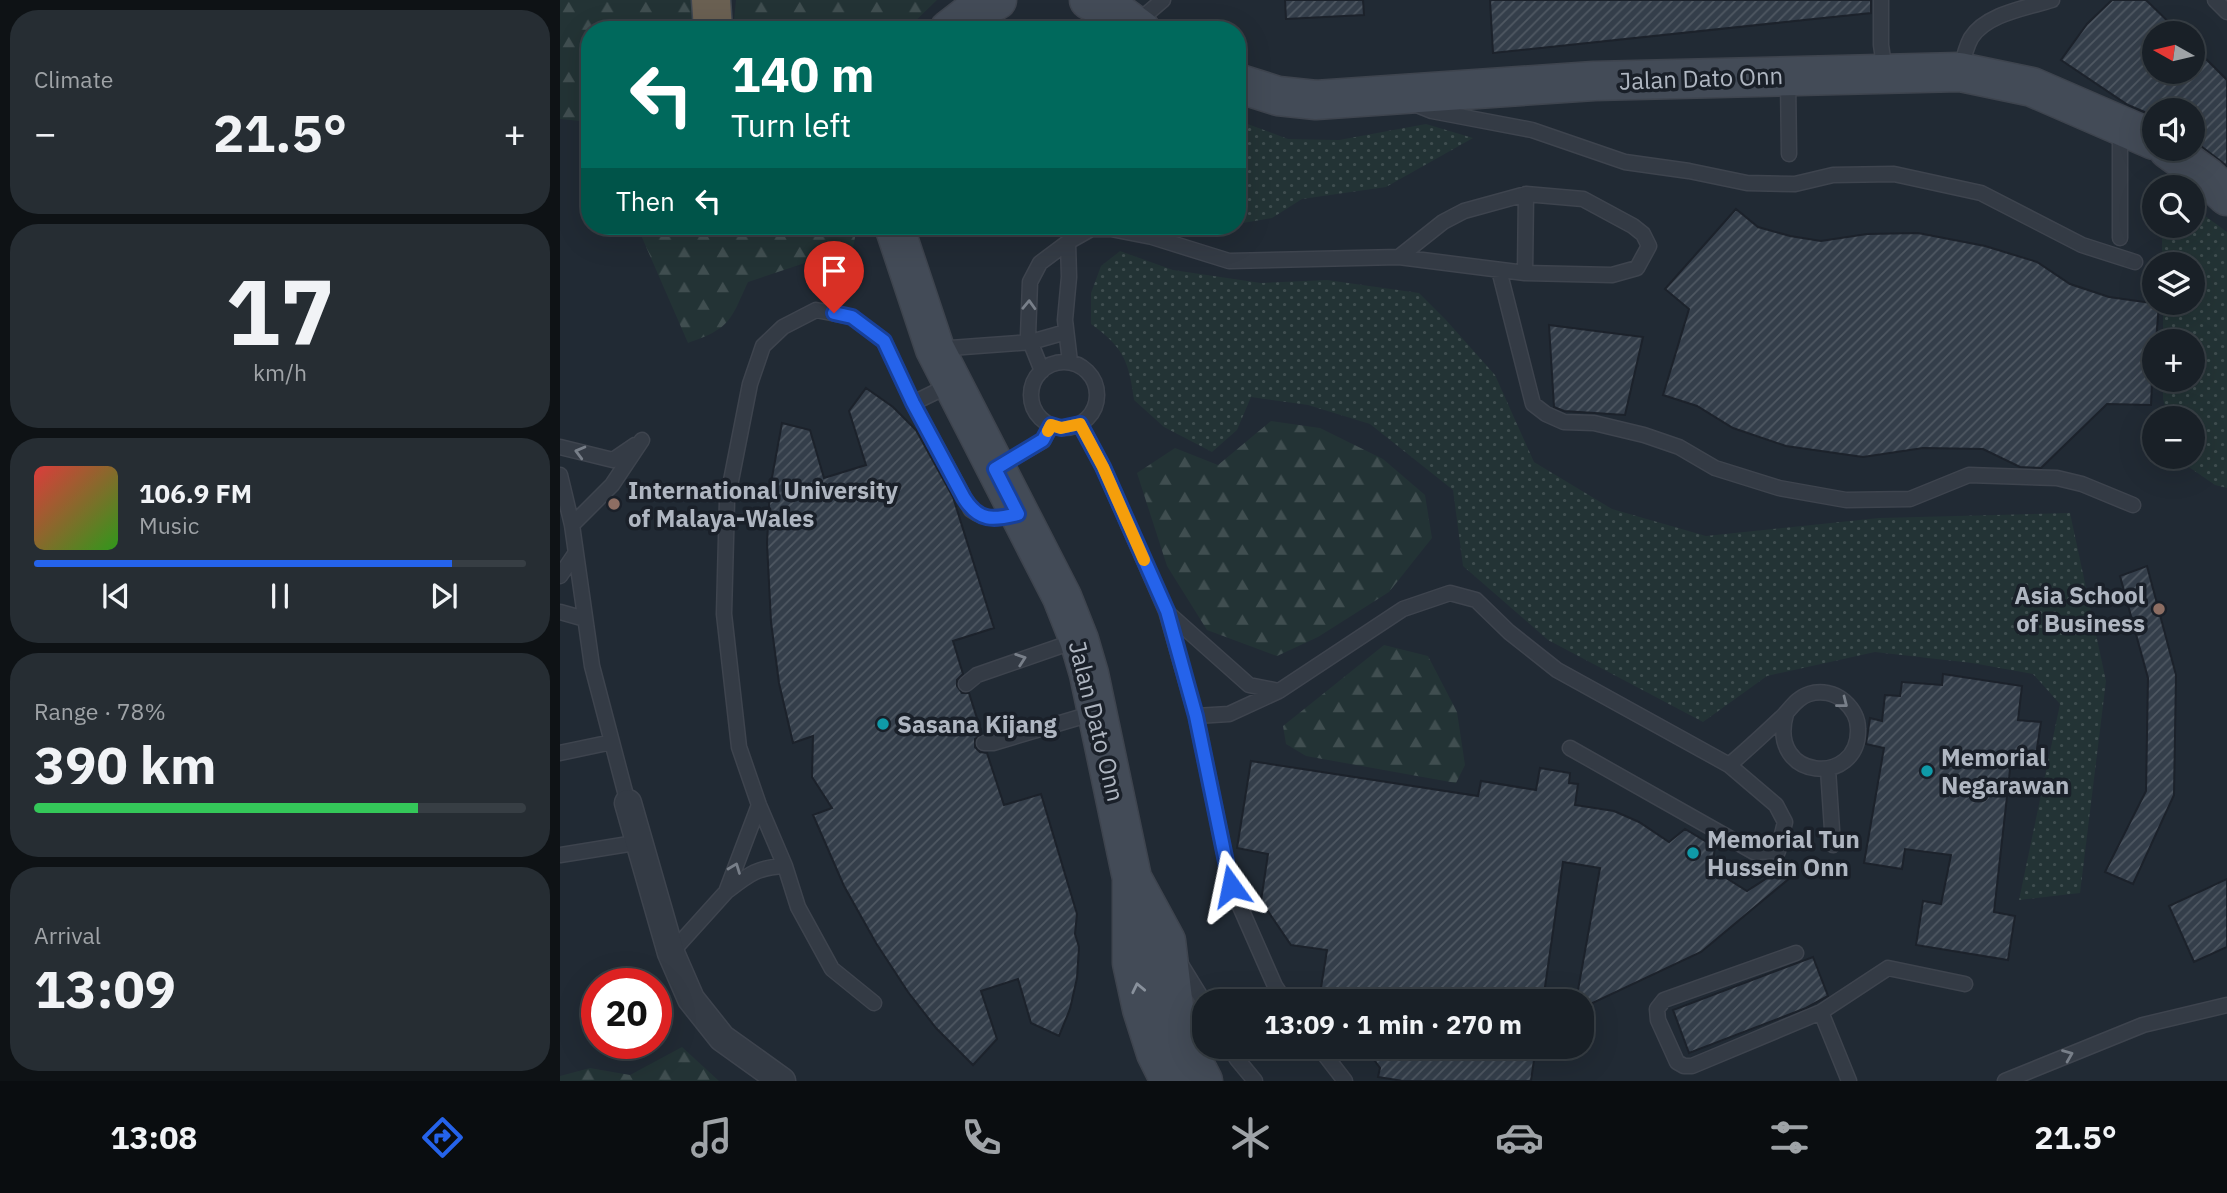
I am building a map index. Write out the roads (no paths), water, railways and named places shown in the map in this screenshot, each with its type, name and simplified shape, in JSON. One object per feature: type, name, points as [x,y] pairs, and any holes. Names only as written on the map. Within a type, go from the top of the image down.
[{"type":"highway","points":[[711,0],[712,21]]},
{"type":"street","points":[[1089,0],[1129,21]]},
{"type":"street","name":"Jalan Dato Onn","points":[[1246,86],[1278,96],[1315,100],[1594,81],[1960,72],[2032,87],[2137,133]]},
{"type":"street","points":[[2185,161],[2227,196]]},
{"type":"street","name":"Jalan Dato Onn","points":[[897,235],[935,349],[1062,597],[1079,640],[1099,712],[1132,878],[1132,963],[1160,1072]]},
{"type":"street","points":[[628,803],[671,953],[691,999],[722,1038],[782,1081]]},
{"type":"street","name":"Jalan Dato Onn","points":[[1132,878],[1166,941],[1175,1016],[1189,1054],[1203,1081]]},
{"type":"lane","points":[[1144,21],[1163,0]]},
{"type":"lane","points":[[1881,0],[1881,45],[1885,74]]},
{"type":"lane","points":[[2215,0],[2227,12]]},
{"type":"lane","points":[[1960,72],[1970,39],[1981,26],[2044,2]]},
{"type":"lane","points":[[1788,76],[1788,154]]},
{"type":"lane","points":[[1389,95],[1432,111],[1532,130],[1625,162],[1747,183],[1795,184],[1833,175],[1894,174],[1980,193],[2082,245],[2135,262]]},
{"type":"lane","points":[[2120,238],[2137,133]]},
{"type":"lane","points":[[1142,235],[1229,261],[1399,257],[1525,273],[1612,275],[1637,268],[1648,246],[1643,234],[1633,226],[1583,199],[1526,194],[1464,211],[1443,222],[1399,257]]},
{"type":"lane","points":[[1525,273],[1526,194]]},
{"type":"lane","points":[[1042,371],[1028,336],[1030,282],[1040,263],[1080,235]]},
{"type":"lane","points":[[1068,242],[1069,277],[1065,320],[1070,362]]},
{"type":"lane","points":[[1499,270],[1533,404],[1546,414],[1564,422],[1594,424],[1644,435],[1678,447],[1715,468],[1779,488],[1846,500],[1910,499],[1969,475],[2057,478],[2082,484],[2133,505]]},
{"type":"lane","points":[[874,1003],[832,969],[798,907],[739,747],[723,614],[727,501],[750,384],[763,346],[783,327],[817,310],[852,317],[884,341],[913,403],[971,510],[980,516],[998,518],[1018,514]]},
{"type":"lane","points":[[935,349],[1031,342],[1066,332]]},
{"type":"lane","points":[[1060,361],[1081,366],[1090,373],[1097,393],[1096,405],[1091,415],[1080,424],[1061,428],[1041,418],[1031,400],[1035,379],[1042,371],[1060,361]]},
{"type":"lane","points":[[913,403],[953,383]]},
{"type":"lane","points":[[1080,424],[1103,467],[1167,611],[1196,716],[1231,886],[1277,989]]},
{"type":"lane","points":[[995,469],[1043,440],[1051,425]]},
{"type":"lane","points":[[560,447],[613,460],[642,440],[612,485],[572,526]]},
{"type":"lane","points":[[560,475],[572,526],[592,666],[628,803]]},
{"type":"lane","points":[[560,576],[575,554]]},
{"type":"lane","points":[[1196,716],[1229,714],[1279,691],[1403,609],[1450,593],[1476,600],[1517,639],[1557,670],[1729,765],[1776,805],[1785,822],[1778,851],[1754,852],[1570,748]]},
{"type":"lane","points":[[1167,611],[1249,685],[1279,691]]},
{"type":"lane","points":[[560,612],[585,619]]},
{"type":"lane","points":[[966,684],[977,675],[1079,640]]},
{"type":"lane","points":[[1729,765],[1796,702],[1809,694],[1825,692],[1840,697],[1851,708],[1858,722],[1858,737],[1853,752],[1842,763],[1828,769],[1814,769],[1800,764],[1790,754],[1784,742],[1782,727],[1786,714]]},
{"type":"lane","points":[[984,743],[993,743],[1099,712]]},
{"type":"lane","points":[[560,753],[612,742]]},
{"type":"lane","points":[[1828,769],[1833,845]]},
{"type":"lane","points":[[726,892],[759,804]]},
{"type":"lane","points":[[560,855],[641,842]]},
{"type":"lane","points":[[671,953],[726,892],[748,875],[763,867],[785,866]]},
{"type":"lane","points":[[1166,941],[1196,989]]},
{"type":"lane","points":[[1797,953],[1664,1000],[1657,1009],[1658,1020],[1677,1062],[1692,1066],[1821,1012],[1888,968],[1965,984]]},
{"type":"lane","points":[[2005,1081],[2143,1025],[2227,1005]]},
{"type":"lane","points":[[1821,1012],[1849,1081]]},
{"type":"lane","points":[[1237,1059],[1255,1081]]},
{"type":"lane","points":[[1328,1059],[1345,1081]]},
{"type":"place","name":"International University of Malaya-Wales","points":[[614,504]]},
{"type":"place","name":"Asia School of Business","points":[[2159,609]]},
{"type":"place","name":"Sasana Kijang","points":[[883,724]]},
{"type":"place","name":"Memorial Negarawan","points":[[1927,771]]},
{"type":"place","name":"Memorial Tun Hussein Onn","points":[[1693,853]]}]
